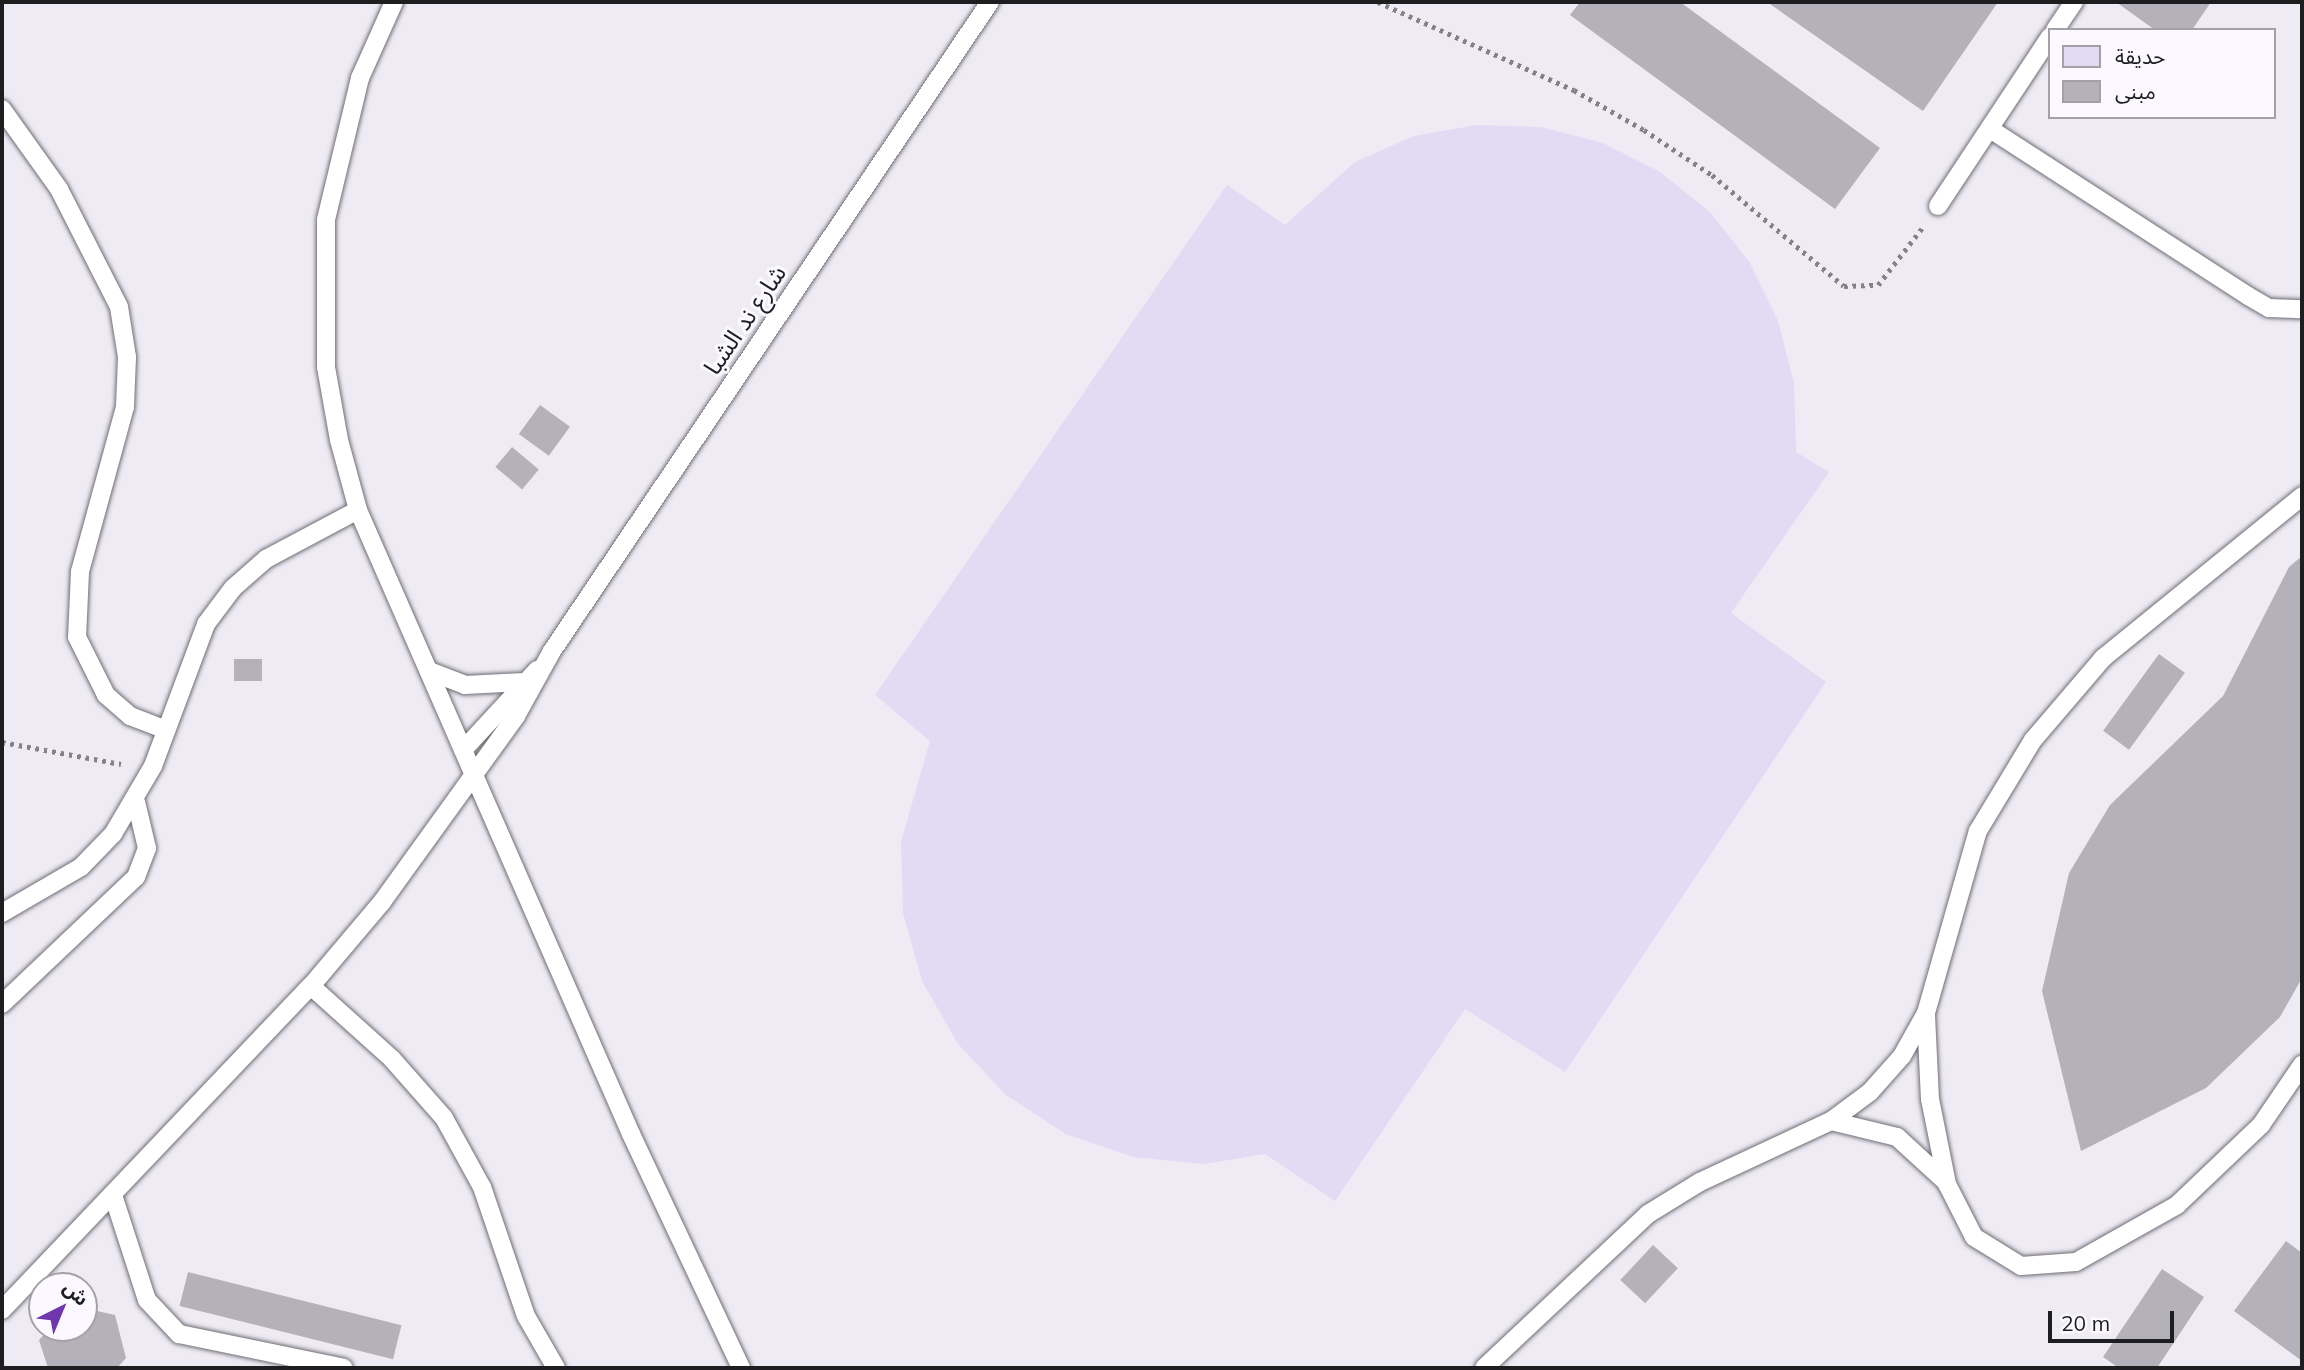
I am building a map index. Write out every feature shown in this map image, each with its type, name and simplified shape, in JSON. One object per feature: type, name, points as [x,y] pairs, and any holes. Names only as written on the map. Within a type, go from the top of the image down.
[{"type":"lane","points":[[394,2],[360,78],[326,220],[326,367],[358,510],[741,1368]]},
{"type":"lane","name":"شارع ند الشبا","points":[[2,1310],[114,1198],[312,986],[474,774],[542,666],[990,2]]},
{"type":"lane","points":[[2056,28],[2074,2]]},
{"type":"lane","points":[[1938,206],[2048,40]]},
{"type":"lane","points":[[2,109],[60,189],[119,307],[127,357],[125,407],[80,572],[77,637],[106,695],[130,716],[164,729]]},
{"type":"lane","points":[[1990,129],[2248,296],[2269,308],[2302,309]]},
{"type":"lane","points":[[1484,1368],[1648,1214],[1700,1182],[1831,1121],[1894,1065],[1926,1013],[1978,831],[2033,740],[2103,658],[2302,496]]},
{"type":"lane","points":[[2,913],[81,867],[136,802],[153,766],[164,729],[206,624],[233,588],[266,559],[358,510]]},
{"type":"lane","name":"شارع ند الشبا","points":[[463,750],[524,682],[542,666]]},
{"type":"lane","points":[[429,671],[466,685],[524,682]]},
{"type":"lane","points":[[2,1004],[136,877],[147,848],[136,802]]},
{"type":"lane","points":[[312,986],[392,1059],[444,1118],[482,1187],[526,1316],[556,1368]]},
{"type":"lane","points":[[1926,1013],[1930,1099],[1947,1184],[1974,1237],[1995,1255],[2030,1266],[2076,1262],[2128,1237],[2221,1168],[2302,1065]]},
{"type":"lane","points":[[1831,1121],[1897,1137],[1947,1184]]},
{"type":"lane","points":[[114,1198],[148,1300],[179,1334],[344,1368]]},
{"type":"path","points":[[1378,2],[1574,90],[1644,130],[1712,175],[1844,286],[1878,285],[1938,206]]},
{"type":"path","points":[[2,742],[94,762],[153,766]]},
{"type":"green space","points":[[1477,125],[1541,127],[1603,143],[1660,172],[1710,212],[1750,263],[1778,321],[1794,383],[1796,452],[1829,472],[1731,613],[1826,682],[1565,1072],[1465,1009],[1335,1201],[1265,1154],[1204,1164],[1133,1157],[1066,1134],[1006,1095],[958,1044],[922,981],[903,913],[901,842],[930,741],[875,695],[1227,185],[1285,225],[1355,162],[1414,136]]},
{"type":"building","points":[[1580,2],[1680,2],[1880,148],[1835,209],[1570,15]]},
{"type":"building","points":[[1767,2],[1998,2],[1923,111]]},
{"type":"building","points":[[2116,2],[2211,2],[2193,28],[2152,28]]},
{"type":"building","points":[[540,405],[570,427],[549,456],[519,434]]},
{"type":"building","points":[[512,447],[539,469],[522,489],[495,467]]},
{"type":"building","points":[[2302,556],[2302,978],[2280,1017],[2206,1088],[2081,1151],[2042,991],[2069,873],[2110,805],[2223,696],[2289,567]]},
{"type":"building","points":[[2159,654],[2185,673],[2129,750],[2103,731]]},
{"type":"building","points":[[234,659],[262,659],[262,681],[234,681]]},
{"type":"building","points":[[2286,1241],[2302,1253],[2302,1361],[2234,1311]]},
{"type":"building","points":[[1653,1245],[1678,1268],[1645,1303],[1620,1280]]},
{"type":"building","points":[[2162,1269],[2204,1297],[2157,1368],[2119,1368],[2103,1357]]},
{"type":"building","points":[[188,1272],[401,1325],[393,1359],[180,1306]]},
{"type":"building","points":[[98,1311],[115,1315],[126,1358],[117,1368],[48,1368],[40,1342],[98,1342]]}]
